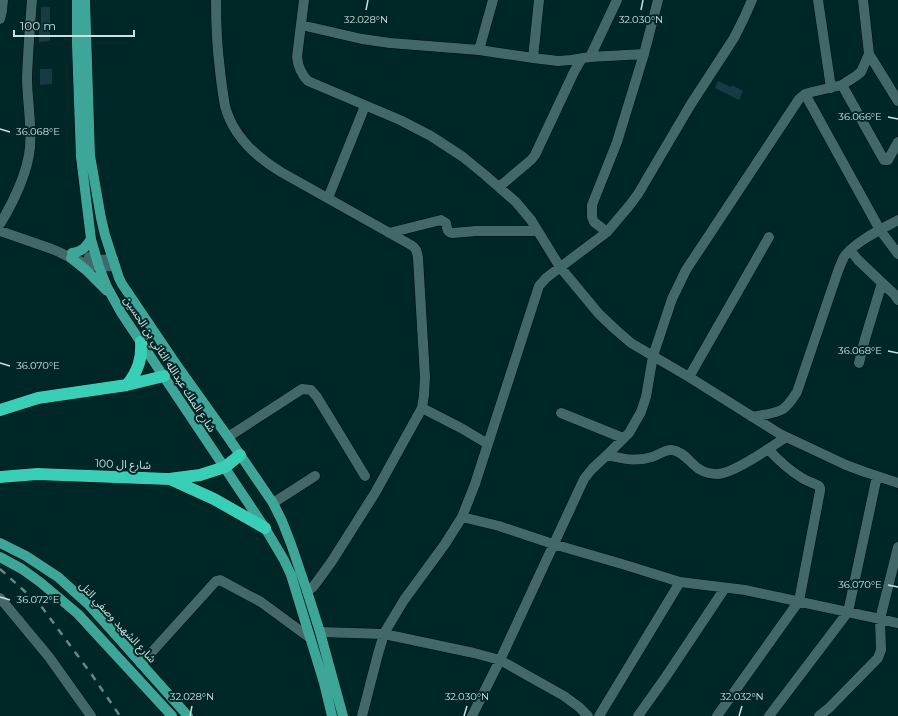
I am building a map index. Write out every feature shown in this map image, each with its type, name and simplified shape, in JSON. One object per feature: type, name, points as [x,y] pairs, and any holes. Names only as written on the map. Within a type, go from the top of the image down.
[{"type":"highway","points":[[127,385],[133,377],[140,360],[141,342]]},
{"type":"highway","points":[[0,410],[38,398],[127,385],[164,376]]},
{"type":"highway","name":"شارع ال 100","points":[[0,477],[37,474],[169,479],[200,475],[224,468],[240,455]]},
{"type":"highway","points":[[169,479],[214,499],[265,528]]},
{"type":"main road","name":"شارع الملك عبدالله الثاني بن الحسين","points":[[77,0],[81,157],[91,239],[98,263],[111,295],[265,528],[284,560],[291,576],[332,716]]},
{"type":"main road","name":"شارع الملك عبدالله الثاني بن الحسين","points":[[85,0],[90,155],[101,218],[114,262],[122,284],[273,503],[291,544],[307,591],[343,716]]},
{"type":"main road","points":[[91,239],[85,248],[71,256],[111,295]]},
{"type":"main road","points":[[164,376],[178,367]]},
{"type":"main road","name":"شارع الشهيد وصفي التل","points":[[0,543],[26,556],[58,577],[88,604],[188,716]]},
{"type":"main road","points":[[0,557],[28,573],[78,614],[172,716]]},
{"type":"street","points":[[0,19],[3,0]]},
{"type":"street","points":[[0,224],[18,189],[28,161],[30,148],[27,75],[32,0]]},
{"type":"street","points":[[216,0],[217,38],[226,107],[232,123],[241,138],[253,152],[266,163],[388,233],[411,244],[417,251],[425,377],[422,408],[375,493],[332,561],[319,579],[307,591]]},
{"type":"street","points":[[304,0],[297,63],[304,77],[308,81],[400,120],[431,136],[463,157],[486,175],[516,202],[531,220],[560,267],[599,314],[631,343],[786,437],[846,465],[898,483]]},
{"type":"street","points":[[479,50],[493,0]]},
{"type":"street","points":[[533,58],[539,0]]},
{"type":"street","points":[[499,187],[526,165],[535,155],[574,72],[586,58],[617,0]]},
{"type":"street","points":[[607,232],[594,222],[592,217],[592,205],[617,142],[644,54],[658,0]]},
{"type":"street","points":[[362,716],[384,634],[404,600],[462,518],[488,444],[539,286],[546,278],[607,232],[638,194],[691,104],[734,38],[752,0]]},
{"type":"street","points":[[818,0],[831,88]]},
{"type":"street","points":[[863,0],[869,54],[898,101]]},
{"type":"street","points":[[301,25],[362,39],[390,43],[479,50],[558,61],[644,54]]},
{"type":"street","points":[[472,716],[500,660],[584,478],[629,433],[641,412],[649,381],[653,356],[672,299],[686,270],[799,98],[805,94],[842,85],[861,72],[869,54]]},
{"type":"street","points":[[842,85],[884,160],[888,160],[898,142]]},
{"type":"street","points":[[805,94],[880,230],[897,250]]},
{"type":"street","points":[[328,198],[365,106]]},
{"type":"street","points":[[388,233],[441,220],[446,223],[448,231],[453,234],[476,231],[538,231]]},
{"type":"street","points":[[752,417],[777,412],[784,409],[792,401],[797,392],[838,271],[845,257],[850,250],[860,242],[898,220]]},
{"type":"street","points":[[0,231],[71,256],[98,263],[114,262]]},
{"type":"street","points":[[689,377],[769,237]]},
{"type":"street","points":[[850,250],[858,260],[897,296]]},
{"type":"street","points":[[859,363],[882,283]]},
{"type":"street","points":[[228,437],[302,389],[311,390],[317,397],[365,476]]},
{"type":"street","points":[[422,408],[488,444]]},
{"type":"street","points":[[561,413],[623,438]]},
{"type":"street","points":[[607,455],[626,460],[639,460],[654,457],[659,453],[668,450],[673,450],[684,455],[688,460],[705,472],[716,474],[727,472],[736,468],[786,437]]},
{"type":"street","points":[[717,716],[799,601],[820,488],[819,486],[802,478],[787,467],[768,449]]},
{"type":"street","points":[[273,503],[314,476]]},
{"type":"street","points":[[769,716],[848,612],[877,476]]},
{"type":"street","points":[[462,518],[500,526],[553,544],[680,582],[746,590],[880,618],[898,624]]},
{"type":"street","points":[[819,716],[829,708],[878,658],[881,650],[880,618],[898,547]]},
{"type":"street","points":[[141,664],[216,581],[220,580],[261,602],[310,638]]},
{"type":"street","points":[[599,716],[680,582]]},
{"type":"street","points":[[638,716],[725,588]]},
{"type":"street","points":[[0,598],[60,670],[91,716]]},
{"type":"street","points":[[320,632],[384,634],[500,660],[564,696],[588,716]]},
{"type":"building","points":[[41,7],[50,7],[50,41],[39,42]]},
{"type":"building","points":[[40,69],[52,69],[52,84],[40,85]]},
{"type":"building","points":[[718,81],[731,87],[732,85],[743,91],[739,100],[715,88]]},
{"type":"railway","points":[[0,569],[41,606],[120,716]]}]
